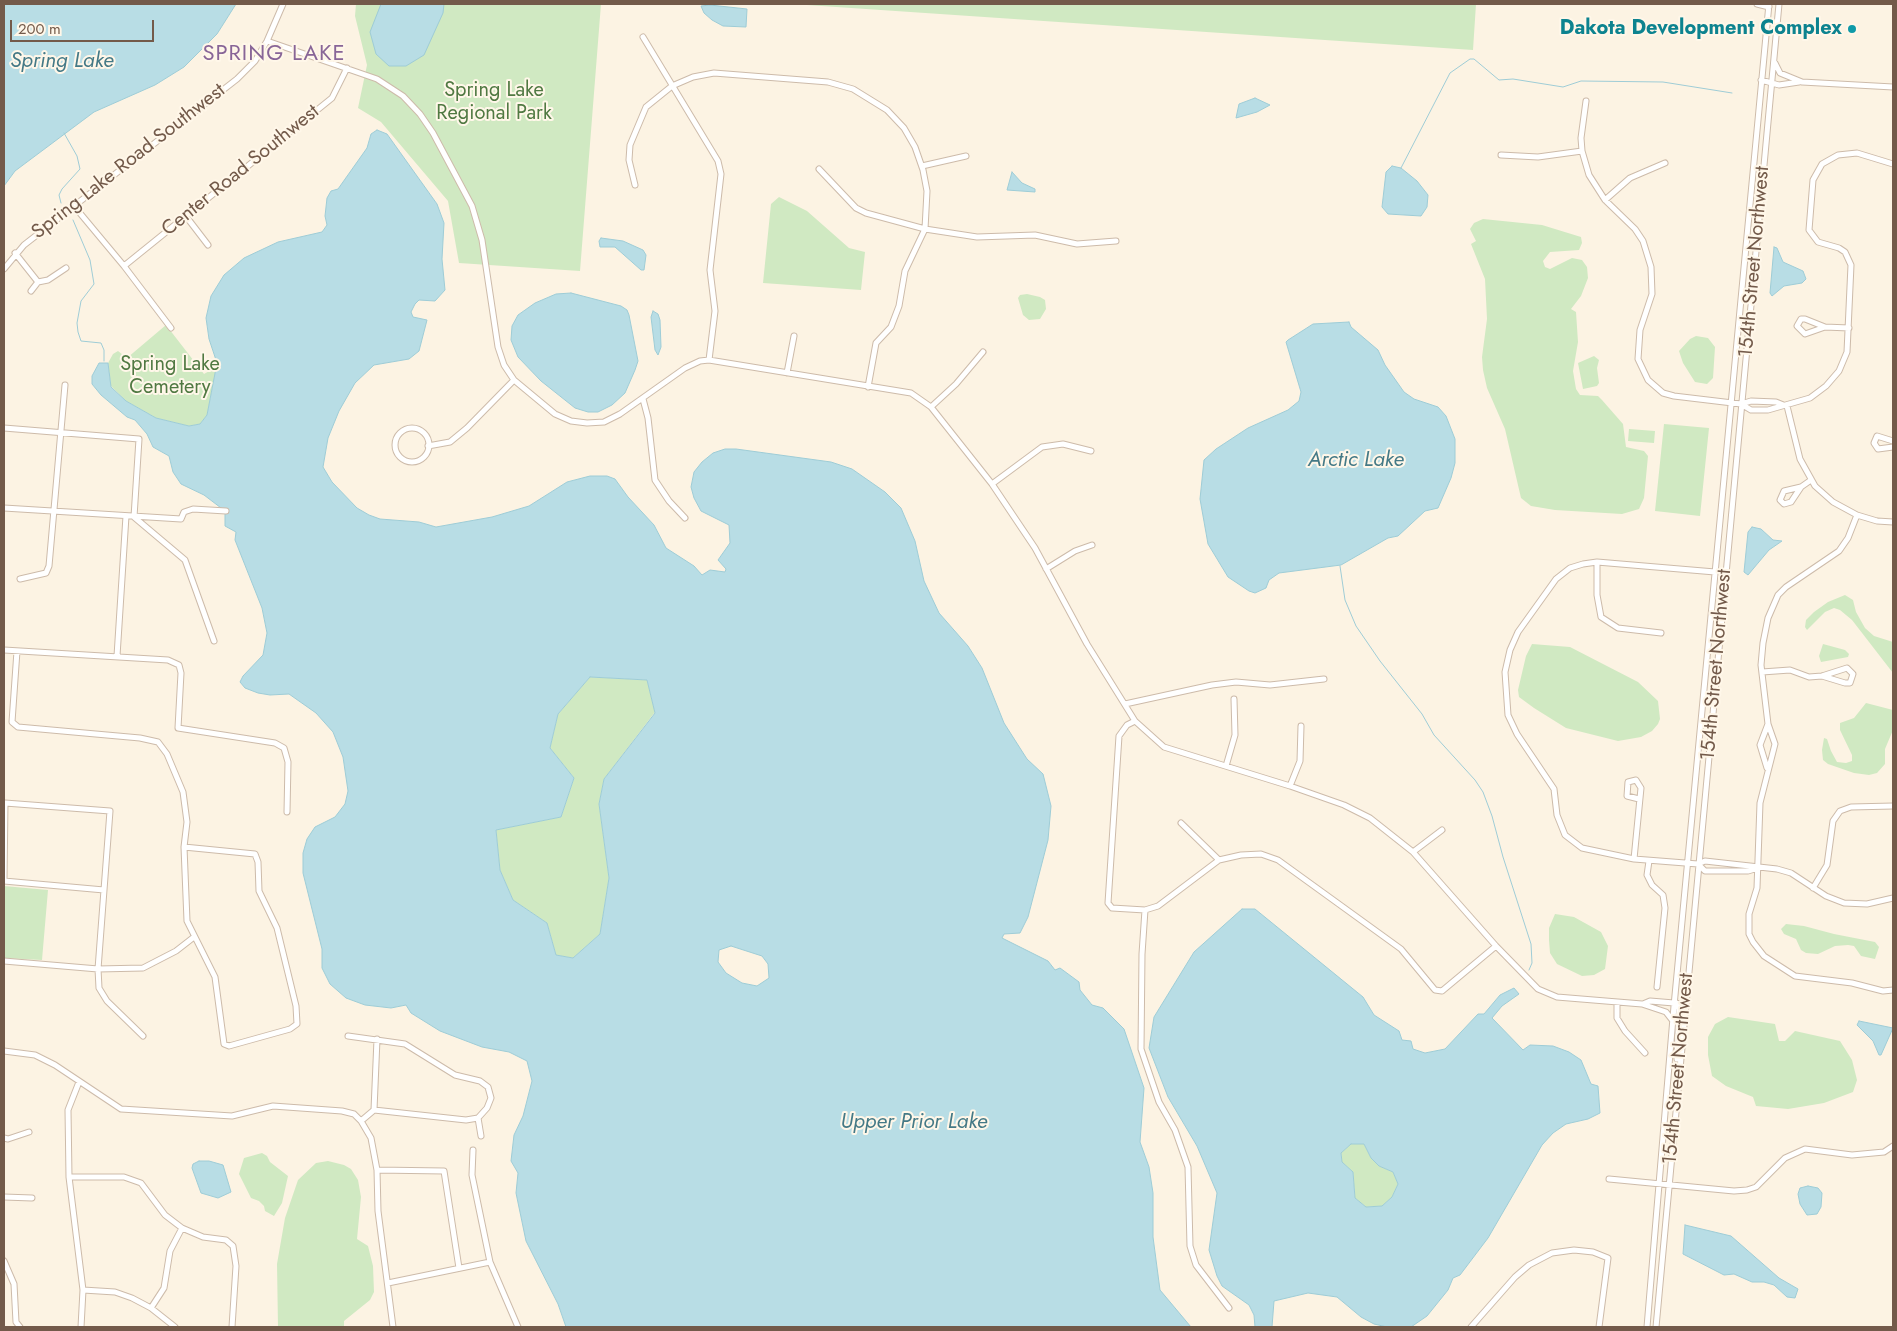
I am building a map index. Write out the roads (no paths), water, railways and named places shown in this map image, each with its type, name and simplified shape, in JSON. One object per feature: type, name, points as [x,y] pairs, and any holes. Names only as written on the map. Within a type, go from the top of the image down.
[{"type":"street","name":"Spring Lake Road Southwest","points":[[4,269],[16,253],[236,79],[255,60],[267,41],[283,4]]},
{"type":"street","points":[[1757,4],[1769,5]]},
{"type":"street","name":"154th Street Northwest","points":[[1656,1327],[1678,1074],[1779,4]]},
{"type":"street","name":"154th Street Northwest","points":[[1647,1327],[1672,1021],[1769,5]]},
{"type":"street","points":[[642,37],[712,150],[718,161],[721,174],[710,270],[715,311],[709,360]]},
{"type":"street","points":[[267,41],[377,79],[403,96],[420,114],[449,161],[472,206],[482,240],[498,347],[504,365],[514,380],[555,414],[571,421],[587,423],[604,422],[643,399],[685,368],[700,361],[709,360],[911,394],[931,407],[992,484],[1027,535],[1087,644],[1135,721],[1164,747],[1290,786],[1344,805],[1370,818],[1413,852],[1532,984],[1549,994],[1642,1004],[1666,1012],[1672,1021]]},
{"type":"street","points":[[1774,56],[1776,69],[1780,73],[1802,82]]},
{"type":"street","name":"Center Road Southwest","points":[[124,266],[332,98],[346,68]]},
{"type":"street","points":[[635,185],[629,160],[630,145],[636,127],[646,108],[672,86],[693,77],[714,73],[828,82],[845,87],[887,110],[904,128],[915,146],[922,166],[927,192],[925,229],[904,271],[899,306],[891,327],[876,343],[868,387]]},
{"type":"street","points":[[1761,80],[1779,85],[1802,82],[1893,87]]},
{"type":"street","points":[[1586,101],[1582,119],[1582,151],[1589,175],[1605,200],[1635,229],[1649,256],[1653,280],[1652,294],[1640,330],[1637,350],[1638,359],[1645,376],[1663,393],[1741,404],[1750,410],[1768,410],[1810,398],[1833,379],[1844,362],[1847,352],[1851,265],[1845,252],[1840,248],[1818,242],[1809,230],[1813,180],[1822,164],[1838,155],[1857,153],[1893,164]]},
{"type":"street","points":[[1501,155],[1538,157],[1582,151]]},
{"type":"street","points":[[922,166],[966,156]]},
{"type":"street","points":[[1605,200],[1630,178],[1665,163]]},
{"type":"street","points":[[819,169],[856,208],[866,213],[925,229],[977,237],[1035,235],[1077,244],[1116,241]]},
{"type":"street","points":[[74,206],[124,266],[171,328]]},
{"type":"street","points":[[186,215],[208,244]]},
{"type":"street","points":[[16,253],[38,282]]},
{"type":"street","points":[[31,292],[38,282],[48,280],[66,268]]},
{"type":"street","points":[[1826,326],[1804,334],[1798,330],[1797,326],[1800,319],[1805,318],[1826,326],[1849,328]]},
{"type":"street","points":[[788,373],[794,336]]},
{"type":"street","points":[[931,407],[956,384],[983,352]]},
{"type":"street","points":[[428,446],[450,442],[467,428],[514,380]]},
{"type":"street","points":[[20,579],[46,573],[49,566],[65,385]]},
{"type":"street","points":[[643,399],[648,418],[654,480],[668,501],[685,518]]},
{"type":"street","points":[[1741,404],[1751,400],[1776,402],[1786,406]]},
{"type":"street","points":[[1786,406],[1800,459],[1811,480],[1833,502],[1857,515],[1877,521],[1893,522]]},
{"type":"street","points":[[4,428],[139,439],[134,517]]},
{"type":"street","points":[[413,429],[422,433],[428,446],[422,458],[413,462],[400,457],[395,445],[400,433],[413,429]]},
{"type":"street","points":[[1893,441],[1877,436],[1874,443],[1878,450],[1893,448]]},
{"type":"street","points":[[992,484],[1042,447],[1063,444],[1091,452]]},
{"type":"street","points":[[1801,487],[1811,480]]},
{"type":"street","points":[[4,508],[181,519],[184,512],[193,509],[226,511]]},
{"type":"street","points":[[1857,515],[1848,538],[1839,551],[1822,564],[1796,579],[1778,595],[1768,618],[1763,643],[1762,672],[1768,724],[1775,744],[1760,803],[1757,888],[1749,923],[1752,942],[1764,956],[1801,977],[1852,983],[1883,991],[1893,990]]},
{"type":"street","points":[[117,656],[126,516]]},
{"type":"street","points":[[134,517],[186,560],[214,641]]},
{"type":"street","points":[[1046,569],[1075,551],[1092,545]]},
{"type":"street","points":[[1597,562],[1597,595],[1601,617],[1618,628],[1661,634]]},
{"type":"street","points":[[1715,572],[1597,562],[1577,565],[1556,579],[1518,632],[1510,650],[1504,672],[1504,695],[1508,715],[1517,734],[1554,789],[1557,814],[1564,835],[1582,848],[1634,859],[1687,864],[1698,864],[1705,861],[1748,864],[1758,868],[1777,868],[1791,873],[1834,900],[1855,904],[1878,903],[1893,898]]},
{"type":"street","points":[[4,650],[168,660],[179,665],[181,673],[178,728],[275,743],[284,748],[288,762],[287,812]]},
{"type":"street","points":[[17,651],[12,722],[18,727],[140,738],[158,742],[167,754],[183,792],[187,822],[184,848],[187,921],[215,976],[224,1044],[229,1046],[290,1029],[297,1024],[296,1006],[277,928],[259,891],[258,862],[254,854],[184,848]]},
{"type":"street","points":[[1762,672],[1790,670],[1809,677],[1822,676],[1847,668],[1853,674],[1850,683],[1845,684],[1822,676]]},
{"type":"street","points":[[1125,704],[1212,684],[1236,682],[1270,684],[1324,679]]},
{"type":"street","points":[[1226,766],[1235,735],[1234,699]]},
{"type":"street","points":[[1135,721],[1127,725],[1119,736],[1108,903],[1112,908],[1146,910],[1158,906],[1219,860],[1241,855],[1261,854],[1278,860],[1401,949],[1435,990],[1442,990],[1496,946]]},
{"type":"street","points":[[1768,724],[1760,745],[1768,769]]},
{"type":"street","points":[[1290,786],[1300,761],[1301,726]]},
{"type":"street","points":[[1634,859],[1639,799]]},
{"type":"street","points":[[104,890],[4,881],[5,803],[110,811],[104,890],[98,969],[99,988],[107,1001],[143,1036]]},
{"type":"street","points":[[1813,888],[1827,865],[1833,821],[1840,811],[1851,807],[1893,806]]},
{"type":"street","points":[[1182,823],[1219,860]]},
{"type":"street","points":[[1413,852],[1442,830]]},
{"type":"street","points":[[1649,861],[1647,875],[1652,885],[1663,895],[1665,908],[1657,987]]},
{"type":"street","points":[[1698,864],[1706,871],[1748,872],[1758,868]]},
{"type":"street","points":[[1146,910],[1142,954],[1142,1049],[1159,1102],[1175,1130],[1188,1167],[1190,1246],[1196,1265],[1229,1308]]},
{"type":"street","points":[[4,961],[98,969],[143,968],[176,951],[194,937]]},
{"type":"street","points":[[1642,1004],[1650,1001],[1677,1003],[1679,1008],[1676,1044],[1678,1074]]},
{"type":"street","points":[[1617,1002],[1617,1018],[1625,1031],[1644,1053]]},
{"type":"street","points":[[348,1036],[405,1044],[455,1075],[480,1081],[488,1087],[490,1098],[487,1108],[478,1118],[466,1120],[374,1110],[361,1120]]},
{"type":"street","points":[[374,1110],[377,1039]]},
{"type":"street","points":[[4,1051],[35,1054],[121,1108],[232,1116],[272,1106],[342,1111],[354,1114],[361,1120],[371,1138],[377,1170],[378,1211],[393,1327]]},
{"type":"street","points":[[79,1082],[68,1110],[69,1176],[83,1290],[81,1327]]},
{"type":"street","points":[[478,1118],[481,1136]]},
{"type":"street","points":[[4,1138],[8,1139],[28,1132]]},
{"type":"street","points":[[1609,1180],[1734,1191],[1747,1190],[1756,1187],[1785,1158],[1805,1149],[1852,1155],[1884,1152],[1893,1146]]},
{"type":"street","points":[[473,1150],[472,1175],[490,1262],[518,1327]]},
{"type":"street","points":[[377,1170],[444,1171],[459,1268]]},
{"type":"street","points":[[69,1176],[124,1177],[142,1183],[166,1215],[182,1228],[203,1237],[226,1240],[233,1246],[236,1266],[232,1327]]},
{"type":"street","points":[[4,1197],[32,1198]]},
{"type":"street","points":[[151,1308],[164,1288],[170,1251],[182,1228]]},
{"type":"street","points":[[1471,1327],[1515,1277],[1529,1265],[1552,1253],[1574,1250],[1593,1252],[1608,1258],[1599,1327]]},
{"type":"street","points":[[4,1261],[14,1284],[16,1322],[20,1327]]},
{"type":"street","points":[[388,1283],[490,1262]]},
{"type":"street","points":[[83,1290],[115,1292],[151,1308],[175,1327]]},
{"type":"water","name":"Spring Lake","points":[[4,4],[236,4],[217,34],[184,67],[155,85],[94,112],[15,171],[4,186]]},
{"type":"water","points":[[381,4],[444,4],[443,13],[424,55],[406,66],[389,66],[376,54],[370,32]]},
{"type":"water","points":[[710,5],[747,9],[746,27],[723,26],[712,20],[704,13],[701,6]]},
{"type":"water","points":[[1255,98],[1270,105],[1257,112],[1236,118],[1239,104]]},
{"type":"water","name":"Upper Prior Lake","points":[[377,130],[387,134],[437,204],[444,223],[442,259],[445,290],[435,301],[419,300],[411,312],[413,317],[427,320],[419,351],[409,359],[374,365],[355,383],[339,411],[328,438],[323,467],[332,482],[357,508],[369,515],[380,519],[419,522],[436,527],[492,517],[529,506],[567,482],[590,476],[607,476],[615,479],[628,497],[654,525],[666,548],[694,566],[702,575],[710,570],[725,572],[726,569],[718,560],[730,543],[729,525],[701,511],[691,487],[694,472],[713,453],[725,449],[736,449],[831,462],[852,469],[885,492],[901,508],[915,541],[924,581],[939,613],[968,646],[982,668],[1004,723],[1027,759],[1043,774],[1051,806],[1048,840],[1028,917],[1020,933],[1004,934],[1002,938],[1048,961],[1055,970],[1060,968],[1079,982],[1080,990],[1092,1005],[1103,1008],[1124,1029],[1144,1088],[1140,1142],[1149,1167],[1153,1193],[1153,1237],[1160,1290],[1191,1327],[566,1327],[558,1304],[526,1241],[516,1193],[518,1173],[511,1161],[514,1135],[523,1116],[532,1081],[527,1061],[509,1052],[482,1047],[440,1031],[411,1013],[406,1005],[391,1008],[365,1005],[346,998],[330,984],[322,968],[322,949],[303,873],[303,853],[307,839],[315,827],[335,817],[345,804],[348,791],[343,757],[333,732],[316,713],[289,694],[270,695],[258,693],[245,688],[240,682],[243,676],[263,655],[267,633],[262,608],[235,540],[236,532],[225,526],[225,511],[204,495],[181,484],[173,472],[169,456],[153,447],[147,434],[135,420],[127,417],[101,395],[92,384],[92,376],[99,363],[108,363],[111,387],[126,401],[156,418],[189,426],[200,424],[207,415],[217,363],[209,339],[206,318],[211,296],[224,275],[244,258],[278,242],[322,232],[327,225],[325,216],[327,198],[331,191],[338,189],[367,148],[371,134]],"holes":[[[590,677],[647,680],[655,713],[604,779],[599,804],[609,878],[600,934],[573,958],[556,955],[547,923],[513,900],[500,870],[496,830],[561,817],[574,778],[550,748],[558,714]],[[731,946],[762,956],[768,964],[769,978],[757,986],[742,983],[726,973],[718,962],[719,950]]]},
{"type":"water","points":[[1392,166],[1401,168],[1417,181],[1428,195],[1427,207],[1421,216],[1388,214],[1382,207],[1386,172]]},
{"type":"water","points":[[1012,172],[1022,183],[1035,189],[1035,192],[1007,190]]},
{"type":"water","points":[[601,238],[623,241],[643,250],[646,255],[644,270],[641,270],[615,247],[600,247],[599,241]]},
{"type":"water","points":[[1774,247],[1777,248],[1783,262],[1803,271],[1806,279],[1802,283],[1784,286],[1772,296],[1770,293]]},
{"type":"water","points":[[571,293],[621,306],[627,310],[629,315],[638,361],[625,393],[612,405],[598,412],[588,412],[575,408],[541,381],[518,357],[511,340],[512,326],[518,315],[535,303],[556,294]]},
{"type":"water","points":[[653,311],[658,314],[660,320],[661,347],[658,355],[655,350],[651,317]]},
{"type":"water","name":"Arctic Lake","points":[[1349,322],[1351,327],[1378,350],[1385,365],[1404,392],[1414,399],[1438,407],[1446,416],[1455,439],[1455,463],[1451,478],[1438,508],[1425,511],[1398,536],[1388,538],[1341,565],[1279,573],[1269,580],[1266,588],[1255,593],[1249,591],[1228,577],[1208,544],[1200,499],[1204,460],[1216,449],[1248,428],[1288,410],[1299,401],[1301,392],[1286,342],[1288,340],[1313,324]]},
{"type":"water","points":[[1752,527],[1761,529],[1773,540],[1782,541],[1769,550],[1748,575],[1744,572],[1748,532]]},
{"type":"water","points":[[1242,909],[1255,909],[1363,997],[1374,1015],[1399,1031],[1402,1040],[1411,1041],[1413,1049],[1425,1053],[1445,1049],[1478,1014],[1484,1014],[1500,995],[1514,988],[1519,994],[1502,1006],[1492,1018],[1523,1050],[1530,1045],[1553,1046],[1569,1052],[1581,1060],[1591,1084],[1598,1086],[1600,1113],[1588,1119],[1566,1124],[1553,1133],[1542,1145],[1488,1238],[1460,1275],[1453,1278],[1448,1290],[1427,1316],[1411,1327],[1387,1327],[1374,1324],[1361,1317],[1337,1297],[1308,1293],[1274,1301],[1272,1327],[1255,1327],[1254,1315],[1249,1305],[1222,1286],[1217,1276],[1209,1250],[1217,1193],[1197,1146],[1168,1097],[1149,1048],[1154,1017],[1194,952]],"holes":[[[1351,1144],[1364,1144],[1371,1158],[1379,1166],[1393,1172],[1398,1184],[1392,1197],[1382,1206],[1366,1207],[1355,1198],[1353,1172],[1342,1162],[1341,1153]]]},
{"type":"water","points":[[1859,1021],[1893,1028],[1881,1055],[1879,1055],[1873,1041],[1857,1025]]},
{"type":"water","points":[[199,1161],[209,1161],[223,1165],[231,1192],[218,1198],[201,1193],[192,1168],[193,1164]]},
{"type":"water","points":[[1808,1186],[1818,1188],[1822,1193],[1821,1207],[1817,1214],[1807,1215],[1800,1204],[1798,1194],[1800,1188]]},
{"type":"water","points":[[1685,1225],[1731,1236],[1779,1278],[1798,1289],[1795,1298],[1787,1297],[1774,1285],[1764,1282],[1752,1282],[1734,1274],[1724,1275],[1683,1254]]},
{"type":"waterway","points":[[1401,168],[1450,73],[1470,59],[1474,59],[1499,80],[1513,79],[1563,87],[1581,81],[1663,82],[1732,93]]},
{"type":"waterway","points":[[61,203],[59,195],[62,189],[80,169],[77,156],[64,133]]},
{"type":"waterway","points":[[73,220],[90,260],[94,284],[81,301],[77,323],[78,332],[81,341],[101,343],[104,350],[104,361]]},
{"type":"waterway","points":[[1340,566],[1345,600],[1356,626],[1380,661],[1422,714],[1434,735],[1475,780],[1483,792],[1531,944],[1532,963],[1529,970]]},
{"type":"place","name":"Dakota Development Complex","points":[[1852,29]]},
{"type":"district","name":"SPRING LAKE","points":[[274,55]]},
{"type":"park label","name":"Spring Lake Regional Park","points":[[494,102]]},
{"type":"park label","name":"Spring Lake Cemetery","points":[[170,376]]}]
